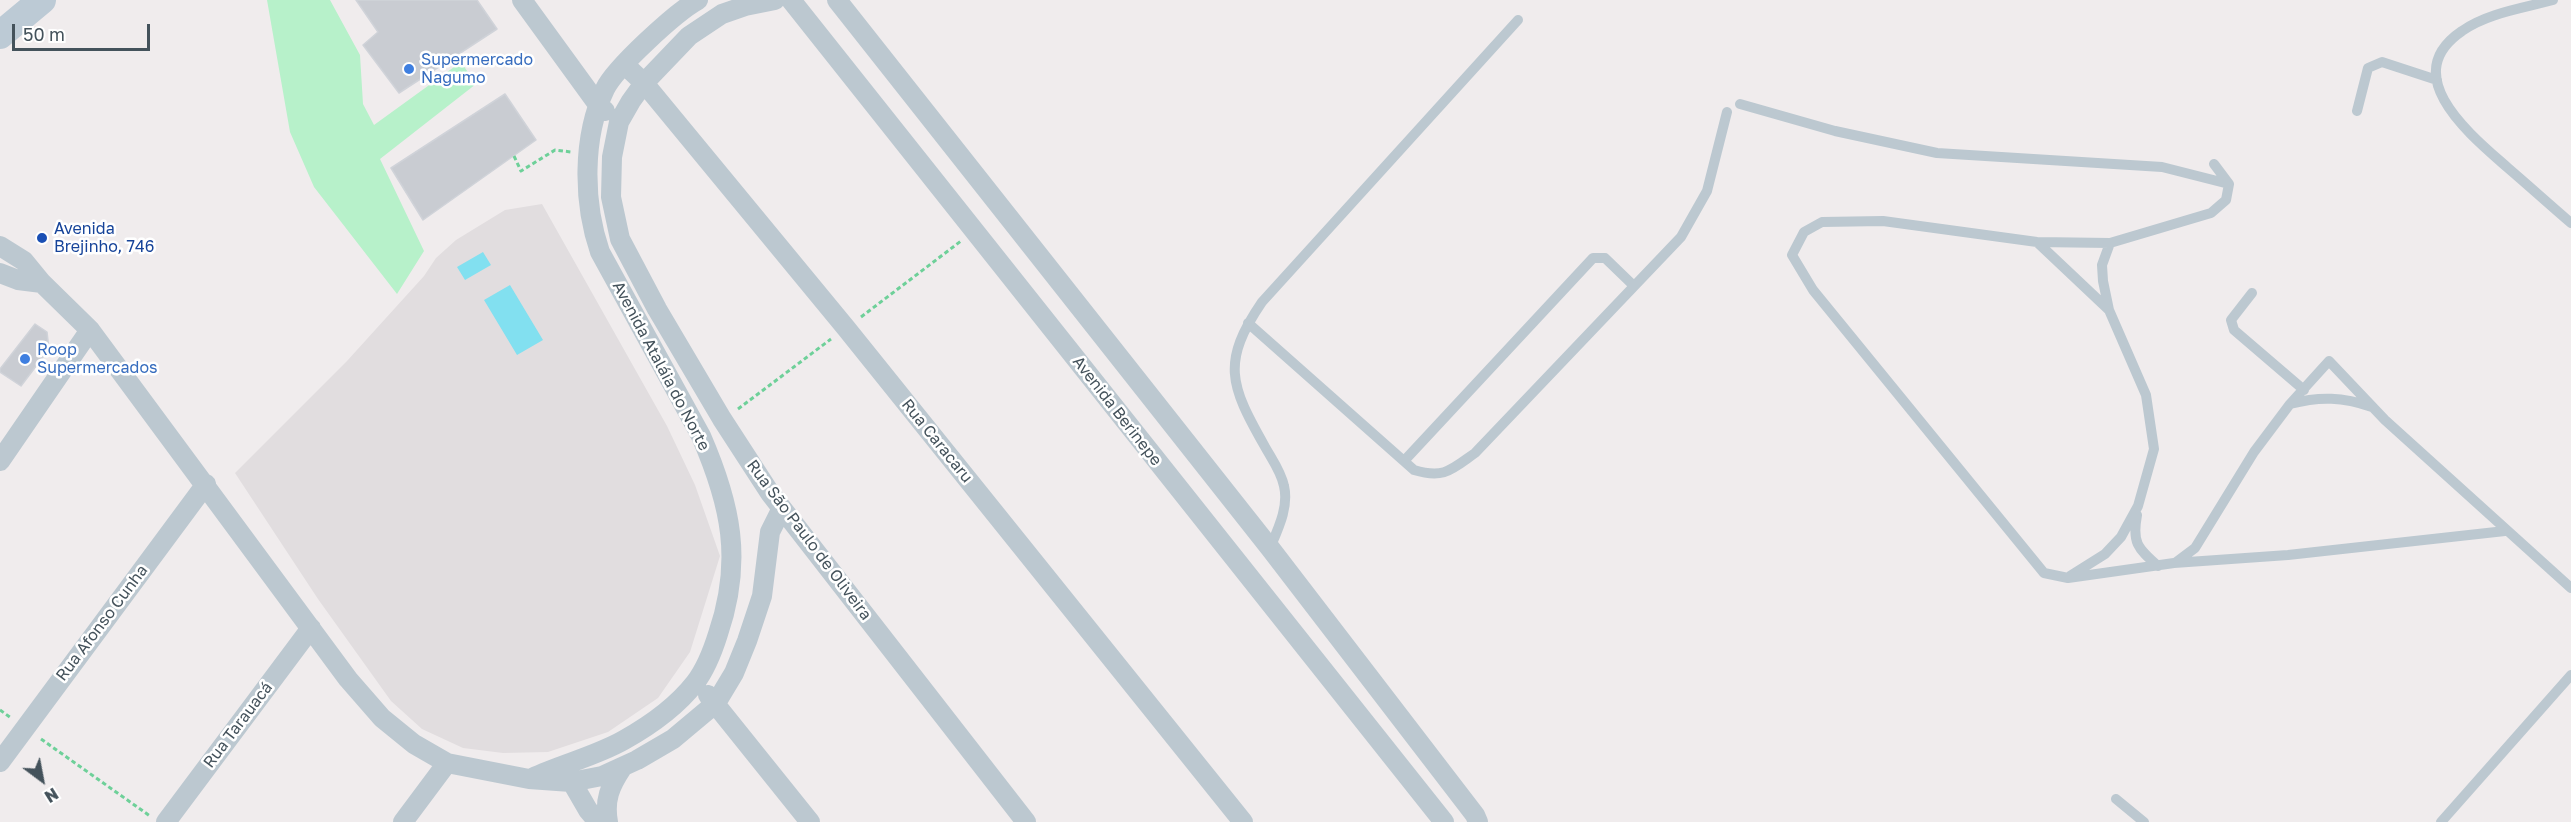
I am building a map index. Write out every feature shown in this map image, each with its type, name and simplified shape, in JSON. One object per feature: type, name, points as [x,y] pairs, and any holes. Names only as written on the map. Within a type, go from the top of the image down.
[{"type":"street","points":[[0,35],[42,0]]},
{"type":"street","points":[[522,0],[599,106],[620,122],[644,83],[689,36],[722,14],[745,6],[775,0]]},
{"type":"street","name":"Avenida Ataláia do Norte","points":[[530,779],[626,740],[670,708],[695,683],[714,647],[726,611],[733,574],[732,535],[715,468],[701,436],[600,252],[592,230],[589,155],[605,87],[674,16],[698,0]]},
{"type":"street","name":"Avenida Berinepe","points":[[791,0],[1444,822]]},
{"type":"street","points":[[837,0],[1270,548],[1473,820]]},
{"type":"street","name":"Rua Caracaru","points":[[625,65],[644,83],[846,328],[1243,822]]},
{"type":"street","name":"Rua São Paulo de Oliveira","points":[[620,122],[612,157],[611,197],[620,238],[643,284],[722,419],[782,508],[1026,822]]},
{"type":"street","points":[[0,246],[24,261],[42,283],[90,330],[206,484],[310,628],[382,718],[414,744],[447,763],[530,779],[571,782],[602,776],[622,768],[673,739],[716,703],[734,673],[762,596],[770,532],[782,508]]},
{"type":"street","points":[[0,273],[18,280],[42,283]]},
{"type":"street","points":[[0,461],[90,330]]},
{"type":"street","name":"Rua Afonso Cunha","points":[[0,762],[206,484]]},
{"type":"street","name":"Rua Tarauacá","points":[[159,820],[310,628]]},
{"type":"street","points":[[695,683],[716,703],[810,822]]},
{"type":"street","points":[[403,822],[447,763]]},
{"type":"street","points":[[563,764],[571,782],[598,822]]},
{"type":"street","points":[[608,822],[605,810],[607,795],[622,768]]},
{"type":"lane","points":[[2553,0],[2482,20],[2463,29],[2441,50],[2436,63],[2437,80],[2443,97],[2465,130],[2571,223]]},
{"type":"lane","points":[[1270,548],[1282,519],[1285,502],[1284,487],[1279,472],[1237,393],[1233,373],[1237,348],[1248,323],[1262,302],[1518,20]]},
{"type":"lane","points":[[2357,111],[2368,68],[2375,64],[2382,62],[2437,80]]},
{"type":"lane","points":[[1740,104],[1835,131],[1937,153],[2162,167],[2229,184]]},
{"type":"lane","points":[[1248,323],[1414,470],[1430,475],[1446,473],[1475,453],[1681,237],[1707,191],[1727,112]]},
{"type":"lane","points":[[2214,164],[2229,184],[2226,200],[2211,213],[2110,243],[2037,242],[1883,221],[1822,222],[1804,231],[1792,255],[1814,290],[2044,573],[2068,578],[2174,563],[2288,555],[2505,531]]},
{"type":"lane","points":[[2037,242],[2062,263],[2109,310]]},
{"type":"lane","points":[[2110,243],[2102,265],[2109,310],[2146,395],[2154,449],[2138,506],[2134,534],[2140,551],[2157,566]]},
{"type":"lane","points":[[1404,461],[1593,258],[1605,258],[1634,286]]},
{"type":"lane","points":[[2252,293],[2231,320],[2234,330],[2304,390]]},
{"type":"lane","points":[[2174,563],[2195,548],[2254,452],[2290,404],[2329,361],[2372,407],[2505,531],[2571,588]]},
{"type":"lane","points":[[2290,404],[2313,398],[2335,398],[2372,407]]},
{"type":"lane","points":[[2068,578],[2105,554],[2121,537],[2138,506]]},
{"type":"lane","points":[[2441,822],[2571,675]]},
{"type":"lane","points":[[2116,799],[2144,822]]},
{"type":"path","points":[[514,156],[521,171],[555,150],[579,153]]},
{"type":"path","points":[[0,710],[159,820]]},
{"type":"shaded area","points":[[542,204],[667,426],[695,485],[720,556],[690,652],[658,698],[608,732],[548,752],[503,753],[463,748],[422,729],[391,701],[318,599],[235,473],[347,361],[424,276],[436,258],[456,240],[505,210]]},
{"type":"green space","points":[[267,0],[330,0],[360,55],[363,104],[374,125],[461,62],[476,84],[380,159],[424,251],[397,294],[314,187],[290,132]]},
{"type":"water","points":[[483,252],[491,265],[465,280],[457,267]]},
{"type":"water","points":[[510,285],[543,340],[517,355],[484,300]]},
{"type":"building","name":"Supermercado Nagumo","points":[[356,0],[477,0],[497,29],[399,93],[363,45],[378,32]]},
{"type":"building","points":[[505,94],[536,140],[423,220],[391,168]]},
{"type":"building","name":"Roop Supermercados","points":[[35,324],[47,332],[49,349],[21,386],[0,372],[0,369]]},
{"type":"place","name":"Supermercado Nagumo","points":[[409,69]]},
{"type":"place","name":"Avenida Brejinho, 746","points":[[42,238]]},
{"type":"place","name":"Roop Supermercados","points":[[25,359]]}]
